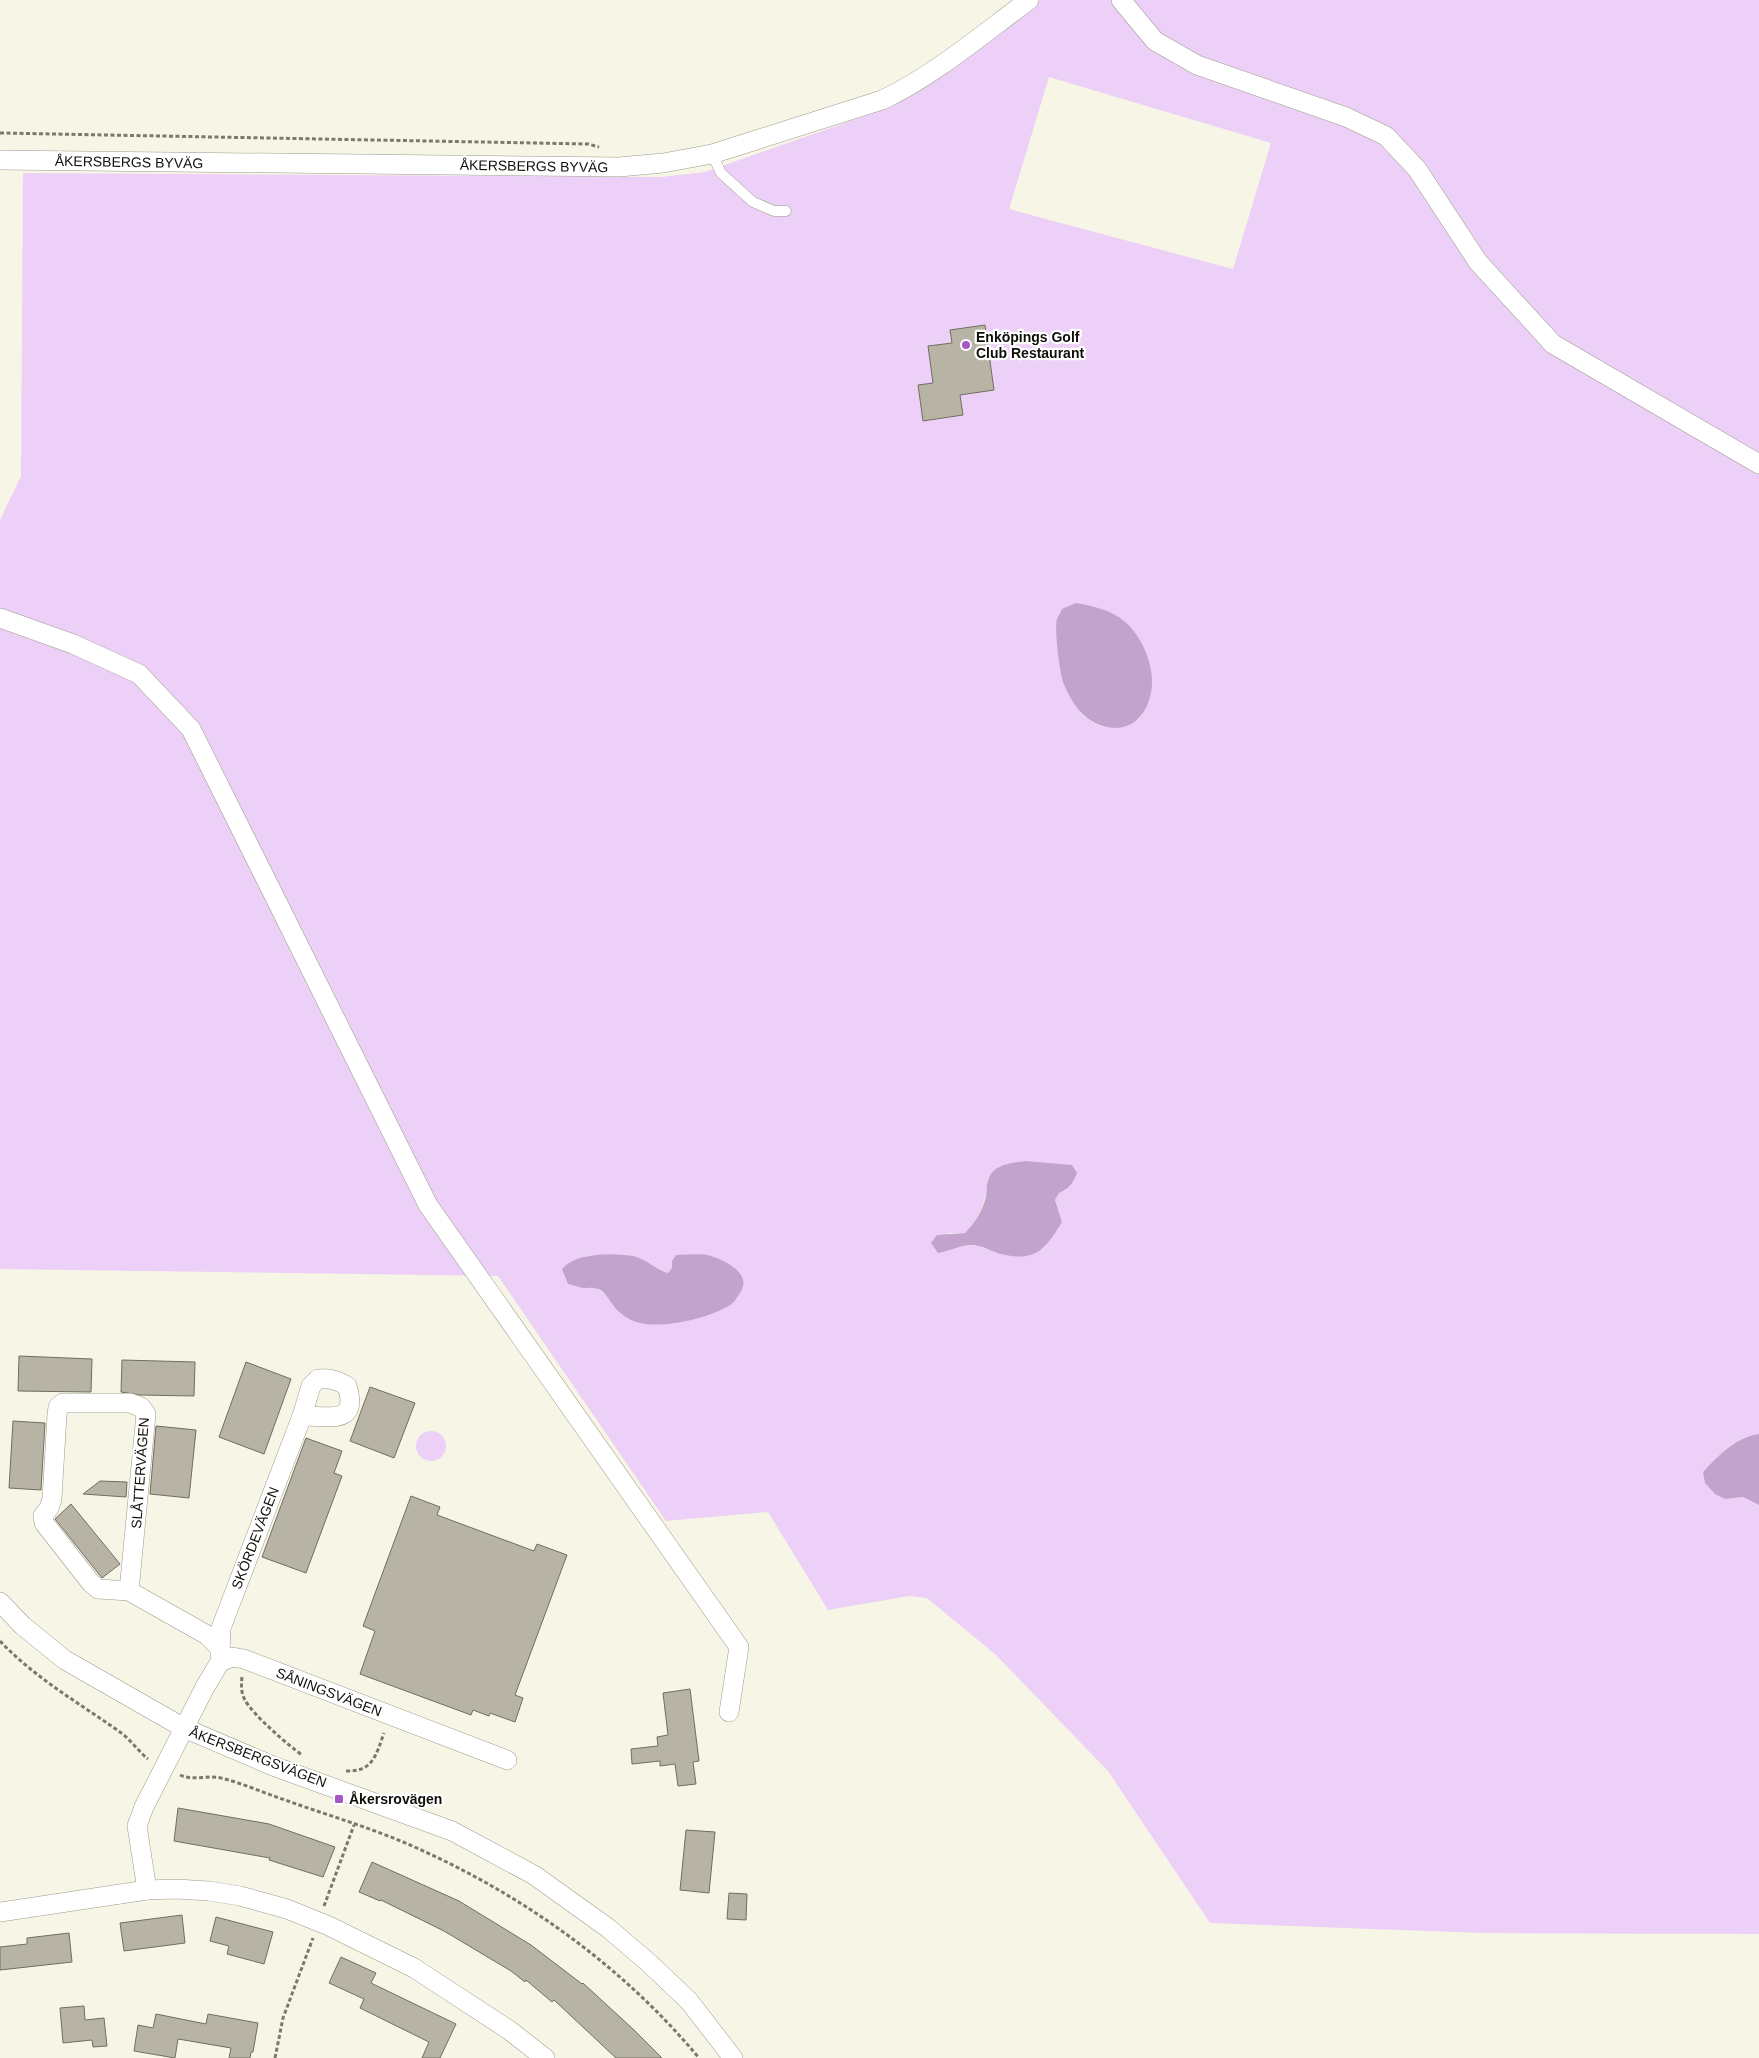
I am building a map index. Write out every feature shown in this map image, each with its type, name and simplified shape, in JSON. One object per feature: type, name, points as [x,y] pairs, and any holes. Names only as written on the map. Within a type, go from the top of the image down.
[{"type":"street","name":"ÅKERSBERGS BYVÄG","points":[[0,160],[619,167],[663,163],[712,154],[882,100],[896,93],[960,51],[1028,0]]},
{"type":"street","points":[[1121,0],[1154,41],[1198,65],[1346,117],[1386,136],[1417,168],[1478,262],[1554,344],[1759,464]]},
{"type":"street","points":[[0,618],[73,644],[139,674],[191,729],[428,1205],[739,1646],[730,1712]]},
{"type":"street","name":"SLÅTTERVÄGEN","points":[[129,1591],[146,1414],[141,1407],[130,1403],[63,1403],[58,1407],[52,1499],[49,1508],[42,1516],[44,1523],[90,1583],[98,1590],[129,1591],[207,1634],[220,1655]]},
{"type":"street","name":"SKÖRDEVÄGEN","points":[[220,1655],[221,1628],[302,1416]]},
{"type":"street","name":"ÅKERSBERGSVÄGEN","points":[[0,1602],[24,1626],[65,1660],[184,1728],[273,1766],[452,1831],[534,1875],[608,1928],[649,1963],[688,2001],[733,2058]]},
{"type":"street","points":[[147,1890],[137,1826],[163,1767],[220,1655]]},
{"type":"street","name":"SÅNINGSVÄGEN","points":[[220,1655],[244,1659],[507,1760]]},
{"type":"street","points":[[0,1912],[147,1890],[176,1888],[209,1890],[240,1896],[287,1909],[329,1926],[414,1968],[509,2030],[545,2058]]},
{"type":"lane","points":[[712,154],[721,173],[753,202],[774,210],[786,211]]},
{"type":"path","points":[[0,133],[588,144],[601,147],[611,153],[619,167]]},
{"type":"path","points":[[0,1641],[20,1661],[51,1685],[123,1733],[136,1750],[152,1762],[185,1778],[220,1778],[402,1842],[494,1887],[560,1930],[614,1972],[672,2026],[699,2058]]},
{"type":"path","points":[[244,1659],[241,1687],[245,1702],[263,1721],[307,1759]]},
{"type":"path","points":[[340,1769],[358,1771],[369,1766],[377,1754],[390,1715]]},
{"type":"shaded area","points":[[1040,0],[1759,0],[1759,1434],[1735,1443],[1721,1453],[1703,1472],[1725,1499],[1743,1497],[1759,1505],[1759,1934],[1483,1933],[1210,1923],[1108,1771],[996,1655],[927,1598],[909,1596],[828,1610],[768,1512],[666,1521],[498,1276],[0,1269],[0,520],[21,476],[23,173],[661,177],[705,172],[893,106],[988,40]],"holes":[[[1049,77],[1271,143],[1233,269],[1009,209]],[[1058,650],[1145,652],[1150,671],[1151,686],[1147,702],[1139,719],[1114,728],[1094,723],[1081,714],[1064,685]],[[988,1179],[1067,1190],[1059,1193],[1055,1200],[1062,1222],[1042,1249],[996,1253],[978,1245],[962,1246],[938,1253],[948,1233],[965,1233],[975,1221],[984,1201]],[[585,1256],[631,1256],[668,1273],[673,1268],[628,1319],[612,1304],[608,1296],[597,1289]]]},
{"type":"shaded area","points":[[1076,603],[1102,609],[1120,618],[1136,634],[1145,650],[1152,676],[1151,693],[1145,710],[1133,723],[1117,728],[1107,727],[1092,721],[1081,713],[1065,687],[1059,664],[1056,624],[1062,609]]},
{"type":"shaded area","points":[[1026,1161],[1072,1165],[1077,1173],[1070,1185],[1059,1193],[1055,1200],[1062,1222],[1043,1248],[1020,1257],[997,1253],[974,1245],[938,1253],[931,1243],[937,1235],[965,1233],[975,1221],[983,1206],[990,1175],[1003,1165]]},
{"type":"shaded area","points":[[615,1254],[638,1257],[668,1273],[672,1268],[672,1261],[676,1255],[707,1255],[730,1265],[736,1269],[743,1280],[740,1293],[730,1305],[701,1318],[677,1323],[645,1324],[631,1320],[623,1315],[601,1290],[568,1284],[562,1269],[576,1259],[595,1255]]},
{"type":"shaded area","points":[[431,1431],[437,1432],[445,1440],[445,1452],[437,1460],[431,1461],[425,1460],[417,1452],[416,1446],[417,1440],[425,1432]]},
{"type":"shaded area","points":[[1759,1434],[1759,1505],[1743,1497],[1725,1499],[1715,1494],[1705,1483],[1703,1472],[1735,1443]]},
{"type":"building","points":[[985,325],[994,390],[960,395],[963,415],[923,421],[918,385],[933,383],[928,346],[952,343],[950,330]]},
{"type":"building","points":[[19,1356],[92,1359],[91,1392],[18,1391]]},
{"type":"building","points":[[122,1360],[195,1362],[194,1396],[140,1395],[121,1392]]},
{"type":"building","points":[[246,1362],[291,1379],[264,1454],[219,1437]]},
{"type":"building","points":[[370,1387],[415,1403],[394,1458],[350,1441]]},
{"type":"building","points":[[13,1421],[45,1423],[41,1490],[9,1488]]},
{"type":"building","points":[[156,1426],[196,1430],[189,1498],[150,1494]]},
{"type":"building","points":[[306,1438],[342,1451],[334,1473],[342,1476],[306,1573],[262,1557]]},
{"type":"building","points":[[100,1481],[127,1482],[126,1497],[83,1494]]},
{"type":"building","points":[[411,1496],[440,1507],[437,1515],[534,1551],[537,1544],[567,1555],[515,1695],[523,1698],[515,1722],[490,1713],[489,1716],[473,1710],[471,1715],[360,1674],[375,1631],[363,1626]]},
{"type":"building","points":[[71,1504],[120,1564],[102,1578],[55,1519]]},
{"type":"building","points":[[690,1689],[699,1761],[693,1762],[696,1784],[678,1786],[675,1764],[660,1766],[660,1761],[632,1764],[631,1749],[658,1746],[657,1737],[668,1735],[663,1693]]},
{"type":"building","points":[[178,1808],[269,1824],[335,1847],[323,1877],[269,1860],[270,1858],[174,1841]]},
{"type":"building","points":[[686,1830],[715,1832],[709,1893],[680,1890]]},
{"type":"building","points":[[372,1862],[459,1901],[531,1945],[583,1983],[662,2058],[616,2058],[554,2000],[552,2002],[526,1980],[525,1982],[511,1971],[444,1931],[381,1900],[359,1892]]},
{"type":"building","points":[[729,1893],[747,1894],[746,1920],[727,1919]]},
{"type":"building","points":[[182,1915],[185,1943],[124,1951],[120,1923]]},
{"type":"building","points":[[216,1917],[273,1932],[264,1964],[227,1954],[229,1946],[210,1941]]},
{"type":"building","points":[[69,1933],[72,1962],[0,1970],[0,1947],[27,1944],[27,1938]]},
{"type":"building","points":[[341,1957],[376,1973],[371,1983],[456,2024],[440,2058],[422,2058],[429,2042],[360,2008],[364,1999],[329,1983]]},
{"type":"building","points":[[84,2006],[85,2020],[104,2018],[107,2046],[93,2047],[92,2040],[63,2043],[60,2008]]},
{"type":"building","points":[[156,2014],[206,2024],[208,2014],[258,2023],[253,2052],[251,2052],[250,2058],[229,2058],[231,2048],[178,2039],[175,2058],[134,2051],[138,2025],[153,2028]]},
{"type":"place","name":"Enköpings Golf Club Restaurant","points":[[966,345]]},
{"type":"place","name":"Åkersrovägen","points":[[339,1799]]}]
